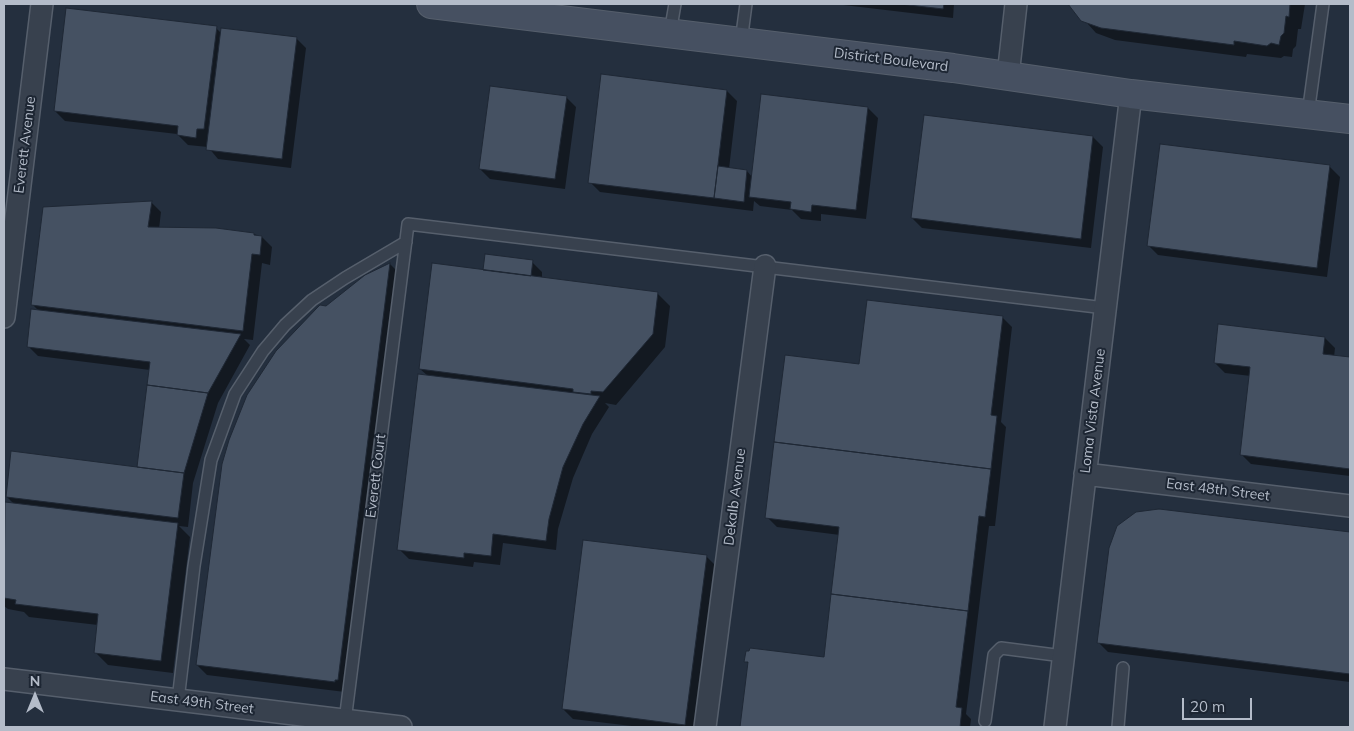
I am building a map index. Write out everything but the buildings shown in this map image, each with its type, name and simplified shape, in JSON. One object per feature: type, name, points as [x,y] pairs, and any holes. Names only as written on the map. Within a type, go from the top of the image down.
[{"type":"main road","name":"District Boulevard","points":[[431,4],[1008,76],[1131,94],[1350,119]]},
{"type":"street","name":"Everett Avenue","points":[[4,317],[42,4]]},
{"type":"street","points":[[1008,76],[1016,4]]},
{"type":"street","name":"Loma Vista Avenue","points":[[1055,727],[1131,94]]},
{"type":"street","name":"Dekalb Avenue","points":[[705,727],[765,266]]},
{"type":"street","name":"East 48th Street","points":[[1085,474],[1350,506]]},
{"type":"street","name":"East 49th Street","points":[[4,679],[178,700],[345,724],[401,727]]},
{"type":"lane","points":[[670,33],[675,4]]},
{"type":"lane","points":[[741,42],[746,4]]},
{"type":"lane","points":[[1308,114],[1324,4]]},
{"type":"lane","name":"Everett Court","points":[[345,724],[408,224],[765,266]]},
{"type":"lane","points":[[178,700],[194,566],[211,460],[235,394],[263,351],[285,325],[312,300],[406,242]]},
{"type":"lane","points":[[765,266],[1105,308]]},
{"type":"lane","points":[[985,721],[994,655],[1002,648],[1063,656]]},
{"type":"lane","points":[[1118,727],[1123,668]]}]
